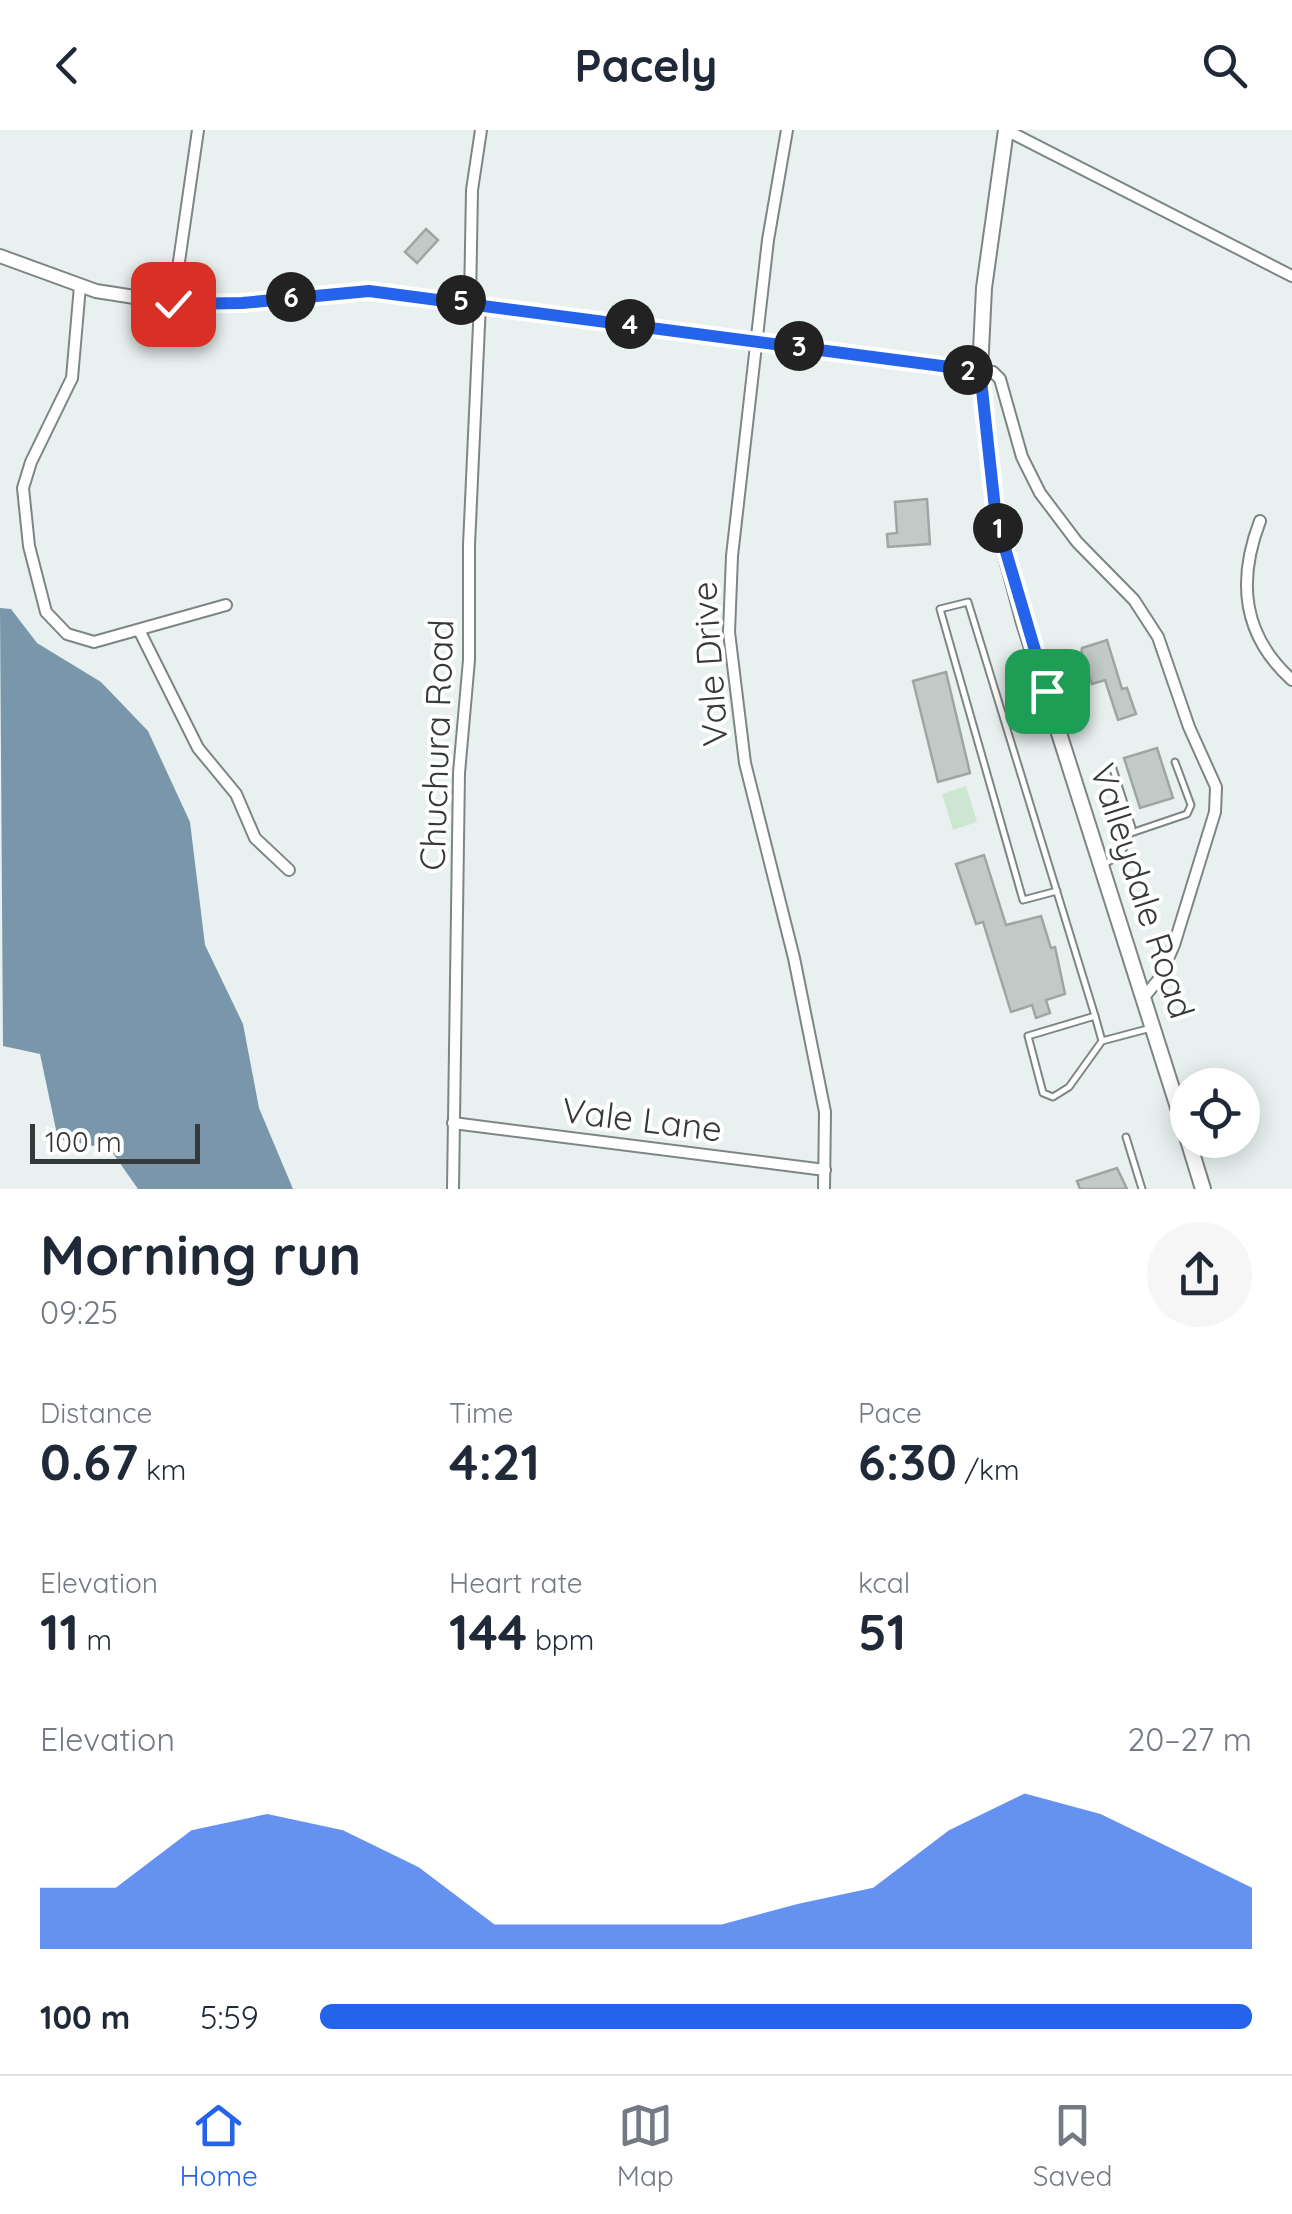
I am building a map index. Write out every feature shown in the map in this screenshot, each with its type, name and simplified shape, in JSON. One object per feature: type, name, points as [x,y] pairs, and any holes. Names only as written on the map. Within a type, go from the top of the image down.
[{"type":"main road","name":"Valleydale Road","points":[[1006,130],[984,288],[980,371],[990,476],[1002,546],[1170,1081]]},
{"type":"main road","name":"Valleydale Road","points":[[1194,1158],[1204,1189]]},
{"type":"street","points":[[173,304],[198,130]]},
{"type":"street","name":"Chuchura Road","points":[[452,1189],[459,773],[469,660],[475,302],[472,190],[481,130]]},
{"type":"street","name":"Vale Drive","points":[[787,130],[768,240],[732,556],[731,660],[745,762],[813,1042],[826,1112],[824,1189]]},
{"type":"street","points":[[1006,130],[1292,276]]},
{"type":"street","points":[[0,256],[80,286],[173,304],[242,303],[352,291],[475,302],[994,372],[1000,380],[1022,457],[1040,493],[1077,542],[1148,618],[1167,658],[1189,727],[1213,775],[1216,805],[1174,945],[1159,979],[1144,997]]},
{"type":"street","points":[[80,286],[72,378],[26,475],[22,501],[42,601],[58,628],[78,640],[94,642],[226,605]]},
{"type":"street","points":[[1260,521],[1246,561],[1248,613],[1260,642],[1292,680]]},
{"type":"street","points":[[139,630],[172,702],[206,760],[236,794],[247,826],[289,870]]},
{"type":"street","name":"Vale Lane","points":[[453,1123],[825,1170]]},
{"type":"lane","points":[[1057,891],[1023,900],[940,609],[968,602],[1057,891],[1102,1041]]},
{"type":"lane","points":[[1130,833],[1188,814],[1191,805],[1176,762]]},
{"type":"lane","points":[[1103,866],[1121,854],[1130,833],[1112,766]]},
{"type":"lane","points":[[1095,1016],[1028,1036],[1042,1092],[1052,1098],[1069,1088],[1102,1041],[1154,1028]]},
{"type":"lane","points":[[1126,1137],[1142,1189]]},
{"type":"green space","points":[[966,786],[977,822],[953,830],[942,794]]},
{"type":"water","points":[[0,608],[11,609],[37,643],[101,682],[148,731],[190,822],[205,945],[243,1024],[259,1108],[293,1189],[138,1189],[110,1149],[58,1139],[40,1054],[3,1046]]},
{"type":"building","points":[[426,229],[438,240],[417,263],[405,252]]},
{"type":"building","points":[[927,499],[930,544],[888,547],[887,534],[897,533],[895,502]]},
{"type":"building","points":[[1107,640],[1122,689],[1127,688],[1136,714],[1118,720],[1105,680],[1092,684],[1081,655],[1082,648]]},
{"type":"building","points":[[946,672],[970,773],[938,782],[913,681]]},
{"type":"building","points":[[1157,748],[1173,798],[1140,808],[1124,758]]},
{"type":"building","points":[[984,855],[1006,925],[1041,916],[1051,948],[1055,947],[1065,994],[1046,1000],[1050,1013],[1036,1018],[1032,1005],[1011,1012],[983,922],[976,924],[956,864]]},
{"type":"building","points":[[1117,1168],[1127,1189],[1080,1189],[1077,1181]]},
{"type":"route","points":[[173,304],[242,303],[369,291],[980,371],[996,518],[1047,691]]}]
